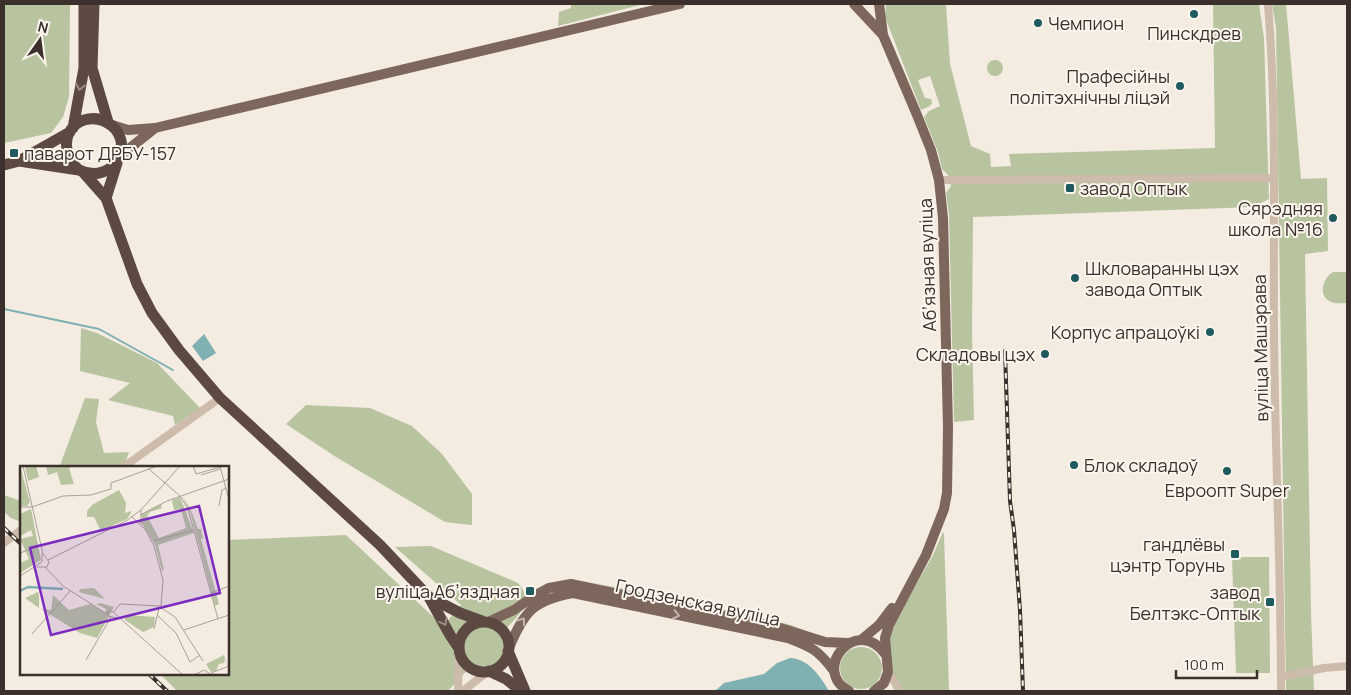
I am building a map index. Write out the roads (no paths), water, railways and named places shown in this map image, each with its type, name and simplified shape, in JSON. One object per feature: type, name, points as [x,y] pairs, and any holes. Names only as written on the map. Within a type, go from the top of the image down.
[{"type":"highway","points":[[84,4],[84,68],[71,130],[66,141],[66,150],[69,160],[106,198],[137,284],[152,313],[179,350],[220,398],[380,545],[429,597],[458,649],[462,660],[468,667],[506,679],[521,691]]},
{"type":"highway","points":[[94,4],[92,68],[110,124],[120,138],[121,147],[106,198]]},
{"type":"highway","points":[[19,162],[71,130],[80,122],[89,119],[99,119],[110,124]]},
{"type":"highway","points":[[4,165],[19,162],[93,174],[102,173],[111,168],[118,159]]},
{"type":"highway","points":[[429,597],[460,613],[494,624],[503,631],[525,691]]},
{"type":"highway","points":[[458,649],[460,637],[465,629],[473,624],[485,622]]},
{"type":"highway","points":[[488,672],[502,664],[509,649]]},
{"type":"main road","points":[[110,124],[128,130],[155,128],[680,4]]},
{"type":"main road","name":"Абʼязная вуліца","points":[[854,4],[882,35]]},
{"type":"main road","name":"Абʼязная вуліца","points":[[879,4],[882,35],[917,115],[939,180],[944,232],[948,428],[947,493],[944,509],[926,555],[889,625],[885,638],[888,672]]},
{"type":"main road","points":[[118,159],[155,128]]},
{"type":"main road","name":"Гродзенская вуліца","points":[[539,598],[549,588],[571,584],[777,627],[825,642],[848,643]]},
{"type":"main road","name":"Абʼязная вуліца","points":[[848,643],[861,640],[879,625],[908,587]]},
{"type":"main road","name":"Гродзенская вуліца","points":[[539,598],[573,593],[788,638],[811,646],[821,654],[834,671]]},
{"type":"main road","points":[[485,622],[539,598]]},
{"type":"main road","points":[[509,649],[522,621],[537,605],[539,598]]},
{"type":"main road","points":[[861,640],[876,644],[886,655]]},
{"type":"main road","points":[[848,643],[837,655],[834,671],[839,687],[850,691]]},
{"type":"main road","points":[[874,691],[884,683],[888,672]]},
{"type":"street","name":"вуліца Машэрава","points":[[1268,4],[1271,40],[1274,178],[1274,335],[1281,691]]},
{"type":"street","points":[[939,180],[1274,178]]},
{"type":"street","points":[[125,466],[220,398]]},
{"type":"street","points":[[4,543],[20,531]]},
{"type":"street","points":[[458,649],[458,691]]},
{"type":"street","points":[[1281,677],[1324,668],[1347,666]]},
{"type":"street","points":[[463,691],[488,672]]},
{"type":"street","name":"Абʼязная вуліца","points":[[888,672],[900,691]]},
{"type":"water","points":[[204,334],[216,353],[203,361],[192,346]]},
{"type":"water","points":[[790,658],[803,661],[813,669],[829,691],[715,691],[724,683],[764,674],[777,663]]},
{"type":"waterway","points":[[4,309],[99,329],[173,370]]},
{"type":"railway","points":[[1005,351],[1010,501],[1020,610],[1023,691]]},
{"type":"railway","points":[[4,528],[20,543]]},
{"type":"railway","points":[[150,675],[167,691]]},
{"type":"place","name":"Пинскдрев","points":[[1194,14]]},
{"type":"place","name":"Чемпион","points":[[1038,23]]},
{"type":"place","name":"Прафесійны політэхнічны ліцэй","points":[[1180,86]]},
{"type":"place","name":"паварот ДРБУ-157","points":[[14,153]]},
{"type":"place","name":"завод Оптык","points":[[1070,188]]},
{"type":"place","name":"Сярэдняя школа №16","points":[[1333,218]]},
{"type":"place","name":"Шкловаранны цэх завода Оптык","points":[[1075,278]]},
{"type":"place","name":"Корпус апрацоўкі","points":[[1210,332]]},
{"type":"place","name":"Складовы цэх","points":[[1045,354]]},
{"type":"place","name":"Блок складоў","points":[[1074,465]]},
{"type":"place","name":"Евроопт Super","points":[[1227,471]]},
{"type":"place","name":"гандлёвы цэнтр Торунь","points":[[1235,554]]},
{"type":"place","name":"вуліца Абʼяздная","points":[[530,591]]},
{"type":"place","name":"завод Белтэкс-Оптык","points":[[1270,602]]}]
